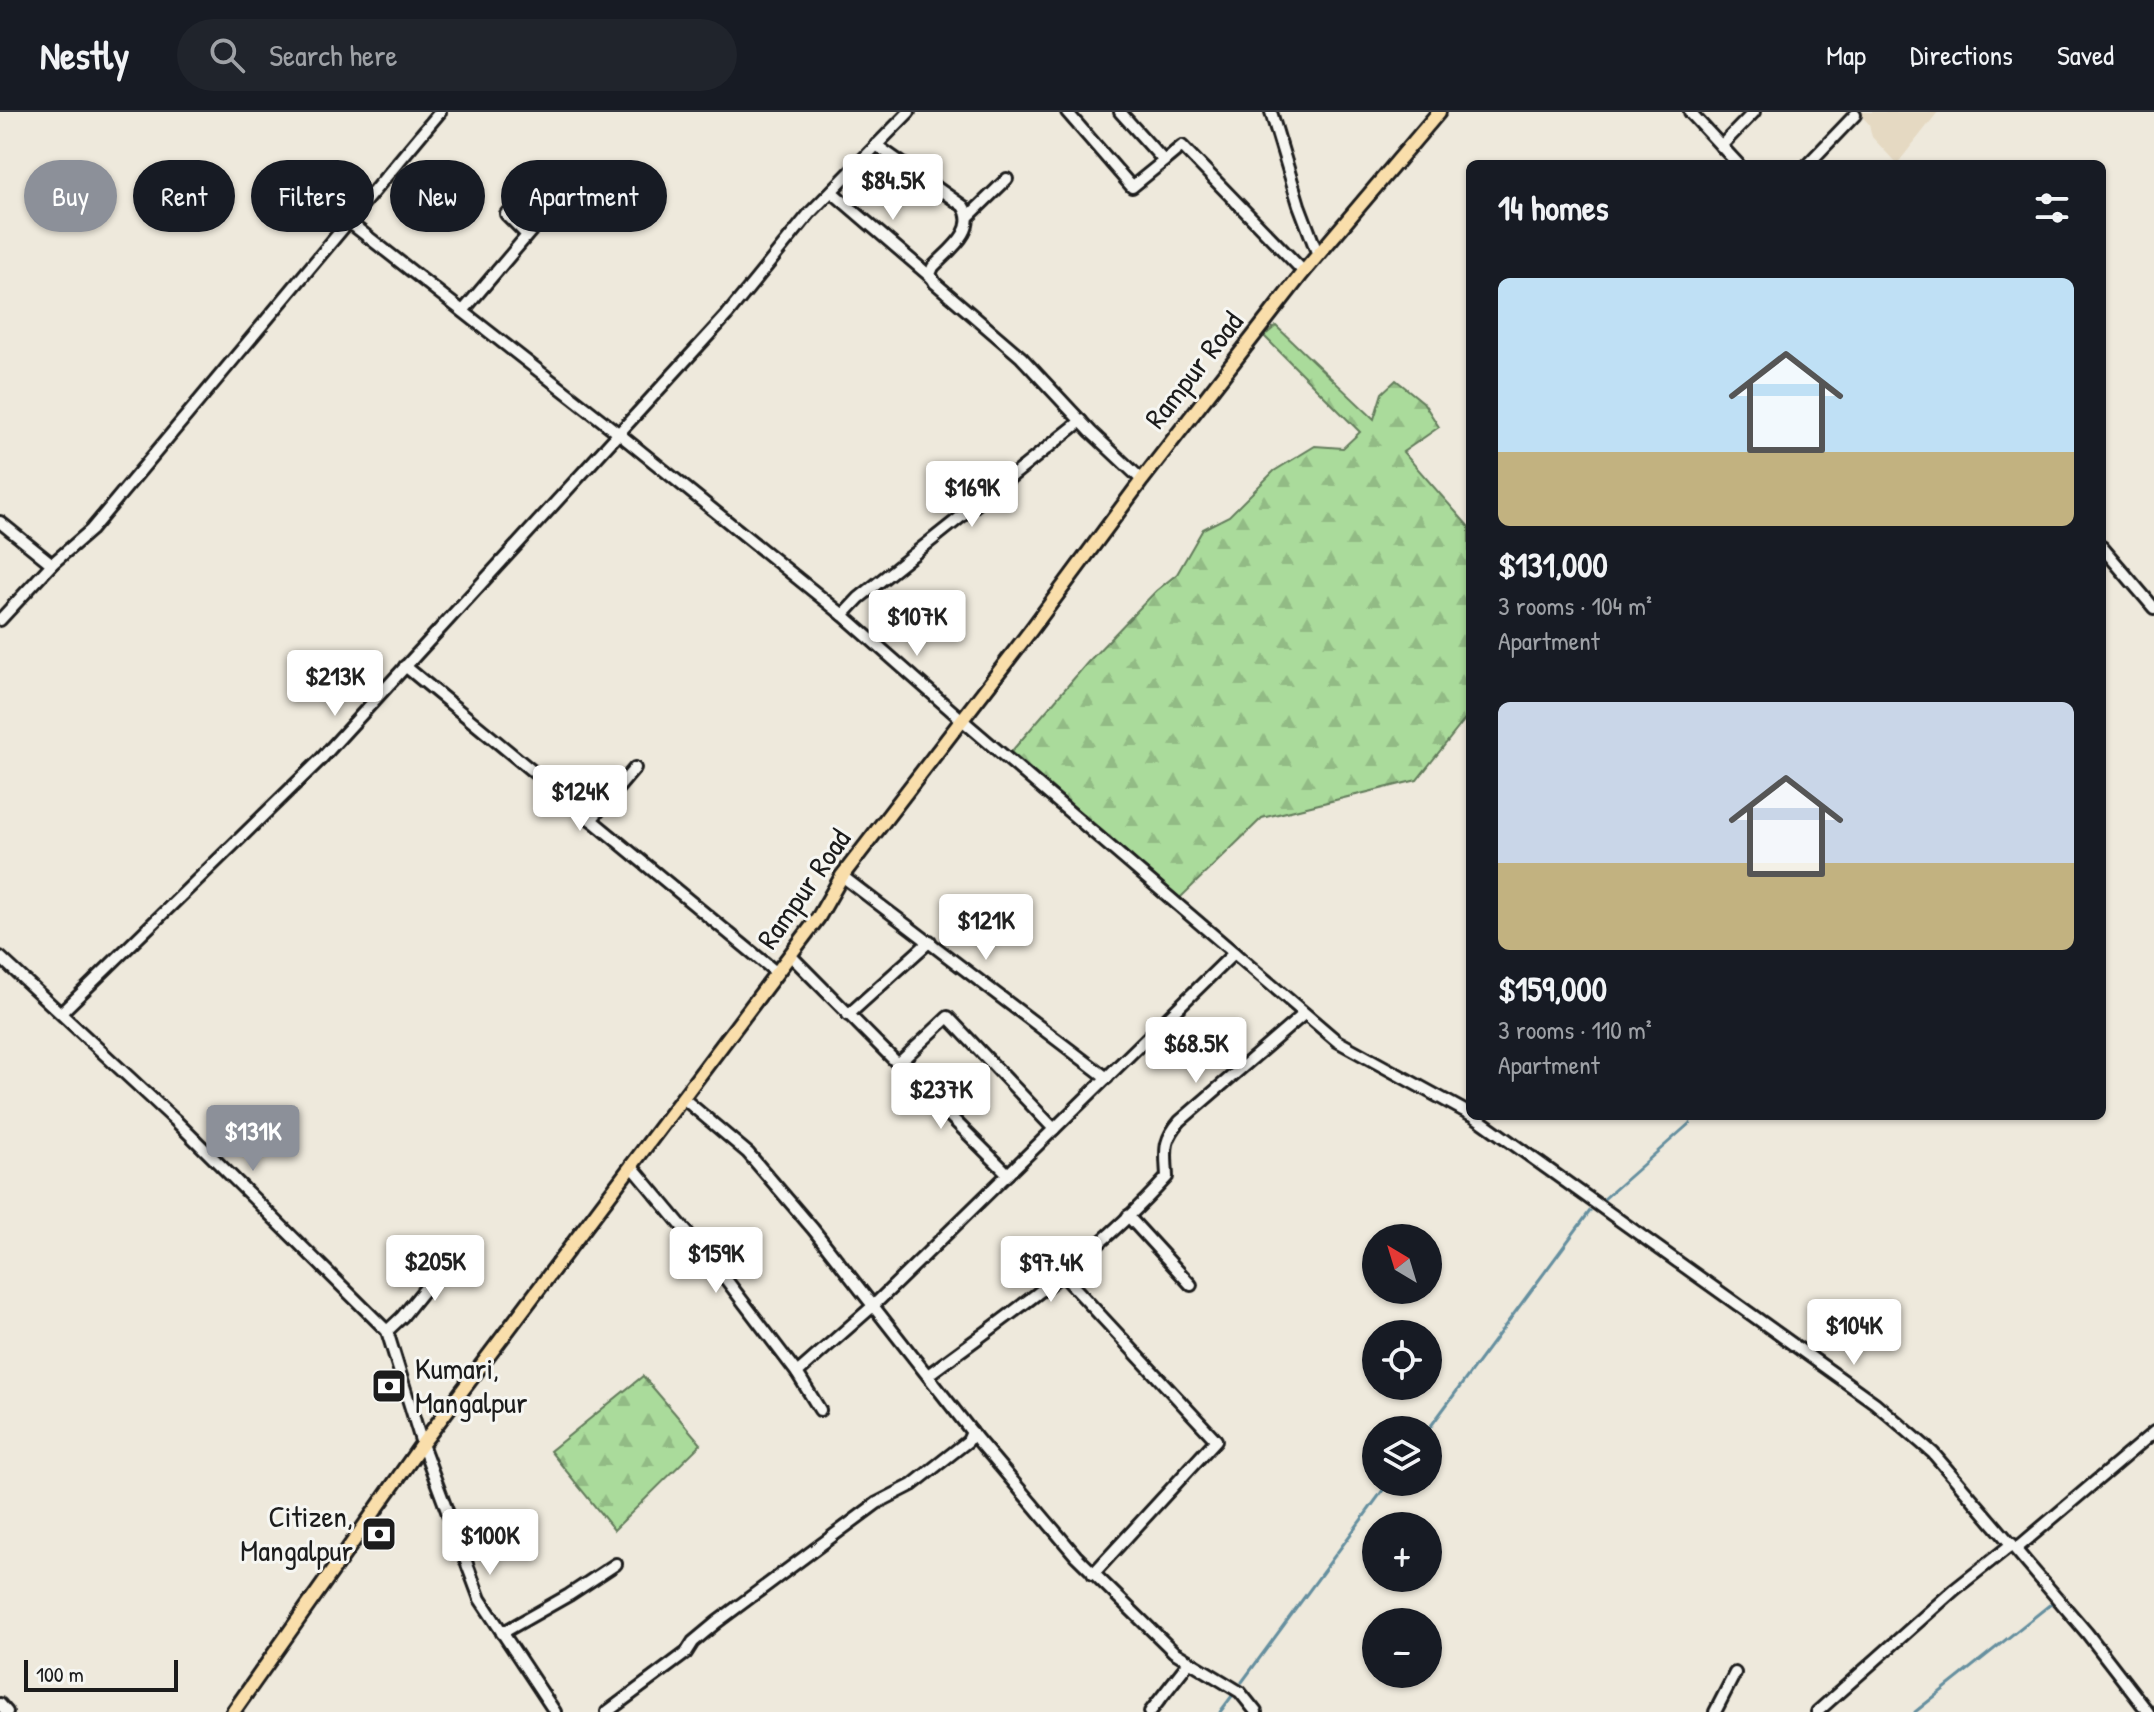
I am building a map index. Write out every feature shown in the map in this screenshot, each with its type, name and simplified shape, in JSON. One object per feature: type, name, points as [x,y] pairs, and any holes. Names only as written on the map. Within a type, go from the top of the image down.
[{"type":"main road","name":"Rampur Road","points":[[233,1712],[422,1444],[818,918],[842,876],[1304,272],[1439,112]]},
{"type":"street","points":[[374,192],[440,112]]},
{"type":"street","points":[[62,1012],[299,781],[727,315],[809,214],[909,112]]},
{"type":"street","points":[[1067,112],[1132,187],[1182,146],[1304,272]]},
{"type":"street","points":[[1120,112],[1164,161]]},
{"type":"street","points":[[1271,112],[1299,205],[1318,255]]},
{"type":"street","points":[[1690,112],[1734,160]]},
{"type":"street","points":[[1721,146],[1754,112]]},
{"type":"street","points":[[1812,160],[1855,115]]},
{"type":"street","points":[[876,145],[963,206],[969,216],[968,229],[933,267],[930,274],[935,283],[1021,357],[1142,480]]},
{"type":"street","points":[[969,216],[1007,179]]},
{"type":"street","points":[[832,192],[932,278]]},
{"type":"street","points":[[0,620],[52,564],[91,530],[341,232]]},
{"type":"street","points":[[362,232],[843,615],[1337,1041],[1466,1112]]},
{"type":"street","points":[[524,232],[527,235]]},
{"type":"street","points":[[463,311],[530,232]]},
{"type":"street","points":[[843,615],[859,598],[1081,421]]},
{"type":"street","points":[[0,522],[52,564]]},
{"type":"street","points":[[2106,552],[2154,608]]},
{"type":"street","points":[[405,666],[777,973]]},
{"type":"street","points":[[591,820],[635,768]]},
{"type":"street","points":[[842,876],[1107,1078]]},
{"type":"street","points":[[848,1015],[930,941]]},
{"type":"street","points":[[797,1373],[873,1306],[1234,953]]},
{"type":"street","points":[[790,955],[1008,1174]]},
{"type":"street","points":[[0,957],[175,1120],[387,1331],[422,1444],[480,1599],[555,1712]]},
{"type":"street","points":[[928,1375],[1062,1274],[1128,1216],[1167,1177],[1165,1144],[1180,1121],[1304,1014]]},
{"type":"street","points":[[898,1064],[948,1017],[1054,1129]]},
{"type":"street","points":[[684,1099],[748,1153],[813,1229],[972,1432],[1093,1574],[1174,1652],[1240,1692],[1256,1712]]},
{"type":"street","points":[[1479,1120],[1875,1403],[1933,1453],[2087,1633],[2148,1712]]},
{"type":"street","points":[[631,1165],[725,1278],[797,1373],[820,1410]]},
{"type":"street","points":[[1128,1216],[1191,1285]]},
{"type":"street","points":[[387,1331],[456,1250]]},
{"type":"street","points":[[1062,1274],[1216,1440],[1093,1574]]},
{"type":"street","points":[[607,1712],[686,1653],[693,1642],[877,1503],[912,1485],[968,1441],[972,1432]]},
{"type":"street","points":[[1817,1712],[1954,1590],[2014,1546],[2154,1432]]},
{"type":"street","points":[[502,1633],[616,1564]]},
{"type":"street","points":[[1150,1712],[1189,1662]]},
{"type":"street","points":[[1715,1712],[1735,1673]]},
{"type":"street","points":[[0,1704],[7,1712]]},
{"type":"shaded area","points":[[1858,112],[1938,112],[1900,160],[1893,160],[1872,137],[1869,124]]},
{"type":"green space","points":[[1276,326],[1374,419],[1382,393],[1396,380],[1423,402],[1439,427],[1403,452],[1466,524],[1466,718],[1417,780],[1262,818],[1180,898],[1011,752],[1088,662],[1156,591],[1177,574],[1203,529],[1229,516],[1274,471],[1315,446],[1343,448],[1360,432],[1264,336]]},
{"type":"green space","points":[[643,1376],[701,1444],[614,1530],[550,1451]]},
{"type":"waterway","points":[[1604,1199],[1690,1123]]},
{"type":"waterway","points":[[1438,1416],[1590,1211]]},
{"type":"waterway","points":[[1242,1682],[1379,1496]]},
{"type":"waterway","points":[[1915,1712],[2052,1603]]},
{"type":"waterway","points":[[1220,1712],[1232,1696]]},
{"type":"place","name":"Kumari, Mangalpur","points":[[389,1386]]},
{"type":"place","name":"Citizen, Mangalpur","points":[[379,1534]]}]
